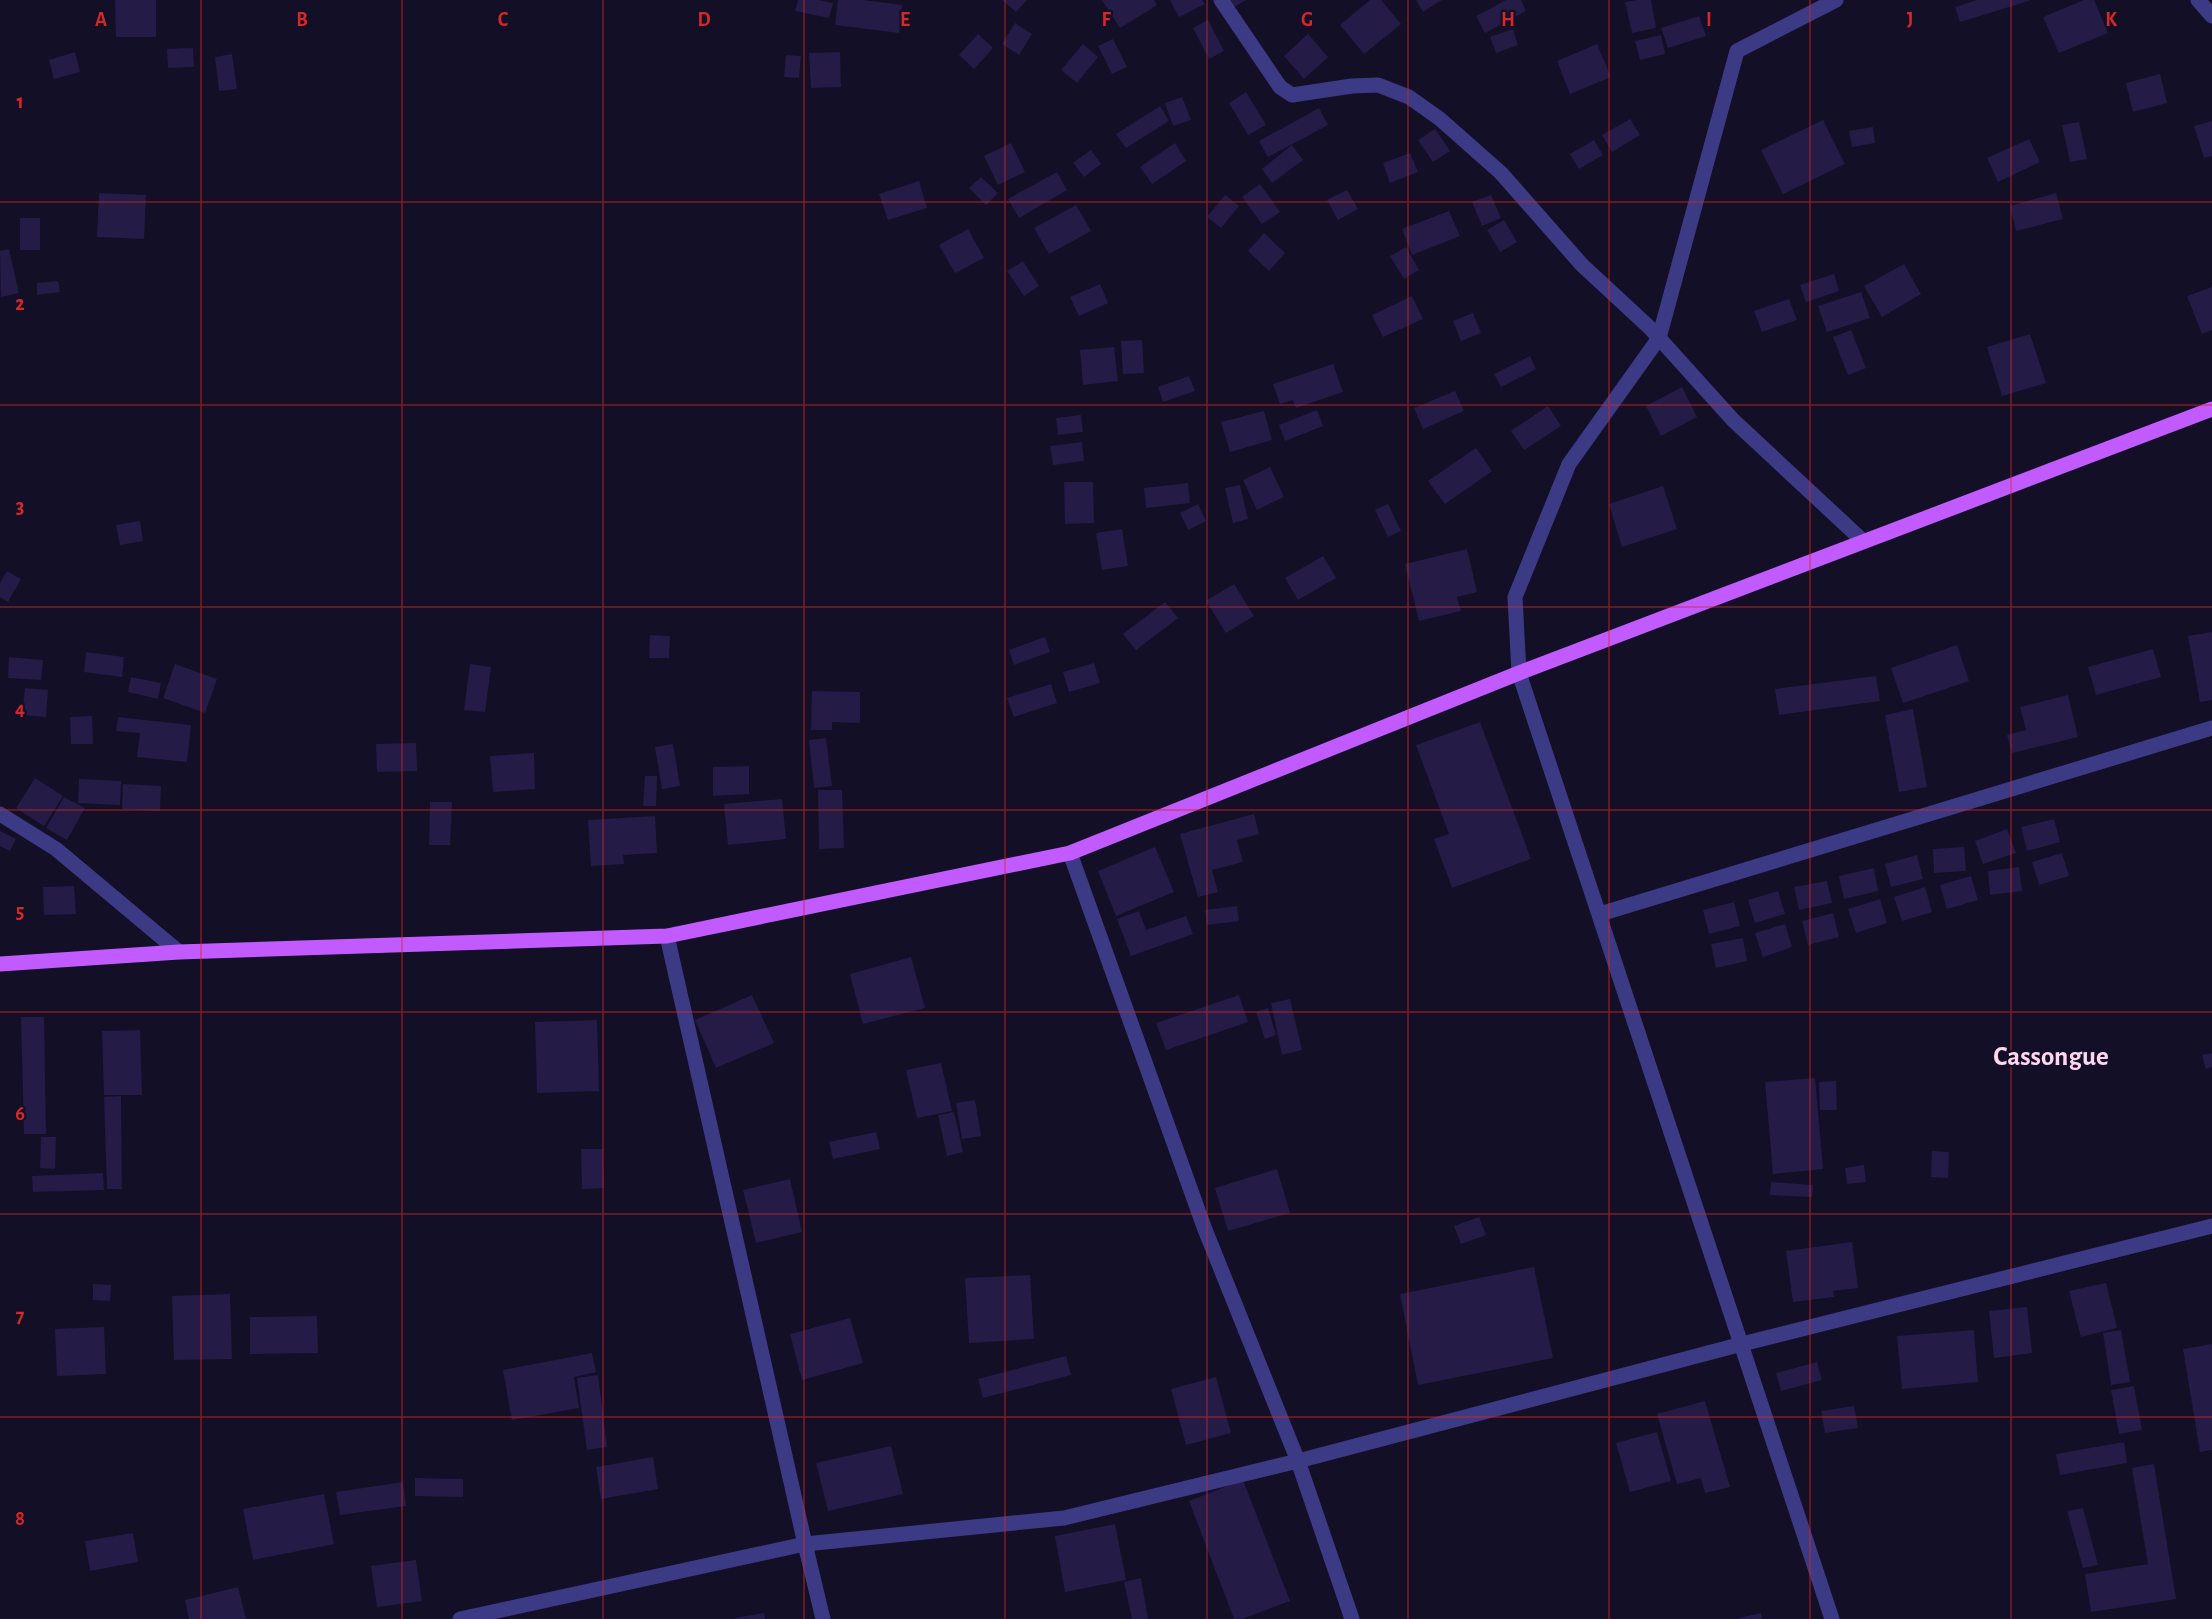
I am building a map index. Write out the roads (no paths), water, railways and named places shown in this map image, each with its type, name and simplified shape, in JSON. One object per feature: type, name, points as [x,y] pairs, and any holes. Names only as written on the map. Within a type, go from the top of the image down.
[{"type":"main road","points":[[0,964],[179,952],[667,936],[1070,853],[1519,673],[2212,409]]},
{"type":"street","points":[[1221,0],[1280,87],[1292,95],[1352,86],[1378,85],[1409,97],[1440,119],[1501,173],[1582,265],[1659,338],[1733,420],[1863,541]]},
{"type":"street","points":[[1833,1619],[1519,673],[1515,597],[1569,464],[1659,338],[1737,51],[1836,0]]},
{"type":"street","points":[[2198,0],[2212,16]]},
{"type":"street","points":[[1600,914],[2212,728]]},
{"type":"street","points":[[0,813],[56,849],[179,952]]},
{"type":"street","points":[[1070,853],[1204,1227],[1298,1461],[1352,1619]]},
{"type":"street","points":[[667,936],[823,1619]]},
{"type":"street","points":[[460,1619],[805,1544],[1064,1518],[1298,1461],[1742,1344],[2212,1226]]},
{"type":"district","name":"Cassongue","points":[[2051,1056]]}]
